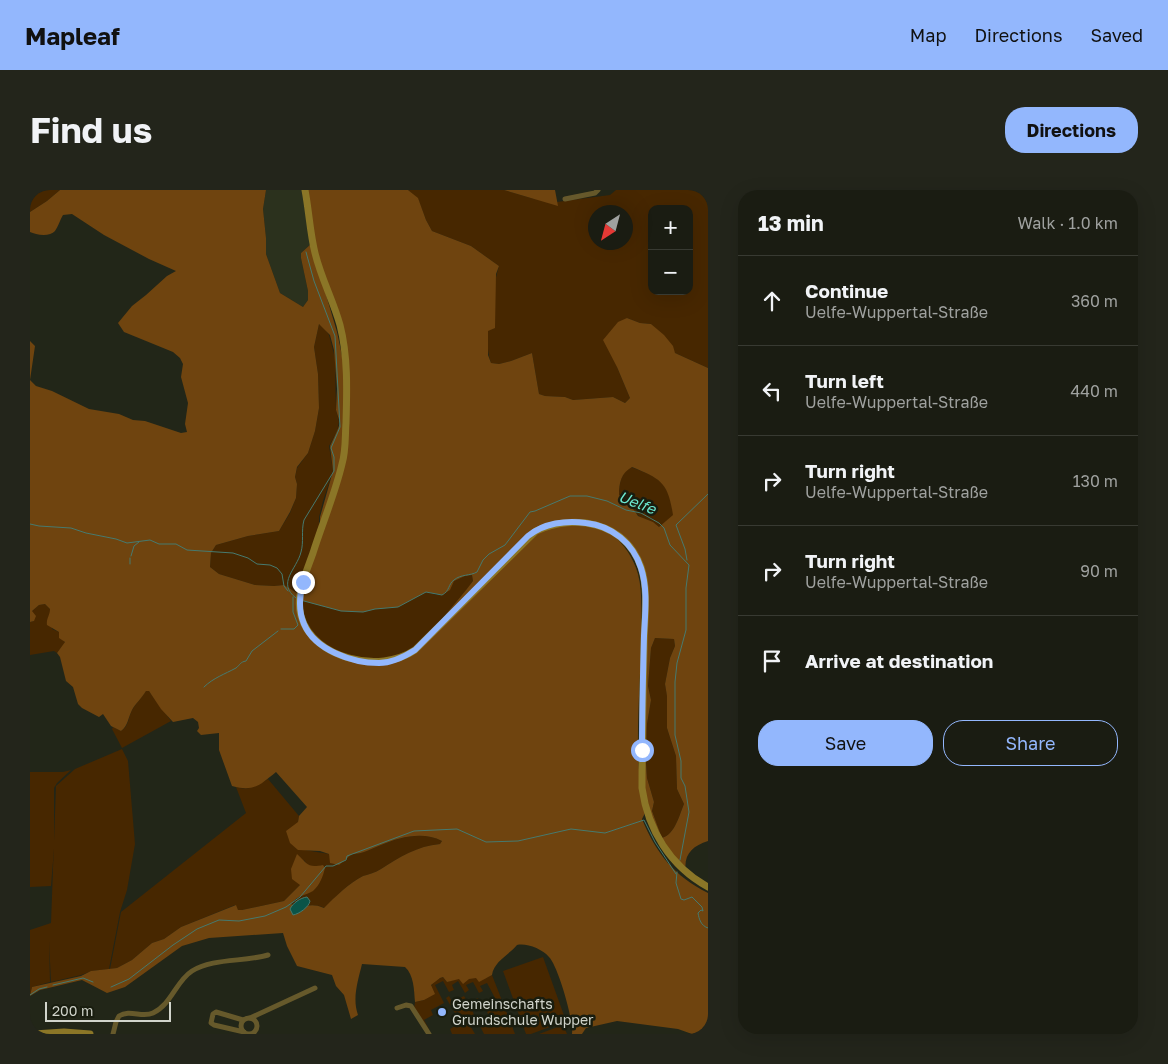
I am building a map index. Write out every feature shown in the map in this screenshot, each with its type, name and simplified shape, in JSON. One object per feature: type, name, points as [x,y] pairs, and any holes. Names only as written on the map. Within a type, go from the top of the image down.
[{"type":"main road","points":[[305,190],[314,251],[342,337],[346,398],[343,461],[300,592],[300,611],[307,630],[325,647],[354,659],[379,663],[398,659],[415,650],[528,536],[536,531],[549,525],[572,522],[595,525],[615,533],[634,552],[644,580],[642,788],[646,809],[653,829],[666,851],[686,872],[708,887]]},
{"type":"main road","points":[[34,1034],[64,1032],[90,1034]]},
{"type":"street","points":[[565,199],[594,193],[598,190]]},
{"type":"street","points":[[113,1034],[119,1016],[128,1012],[143,1014],[154,1012],[164,1004],[185,977],[198,968],[268,955]]},
{"type":"street","points":[[250,1018],[256,1025],[254,1033],[214,1025],[211,1022],[213,1014],[216,1012],[243,1020],[250,1018],[316,988]]},
{"type":"street","points":[[397,1008],[408,1005],[412,1006],[429,1034]]},
{"type":"street","points":[[243,1020],[241,1026],[244,1032]]},
{"type":"shaded area","points":[[30,190],[60,190],[30,212]]},
{"type":"shaded area","points":[[60,190],[266,190],[263,209],[266,254],[280,293],[303,307],[308,300],[301,253],[311,244],[337,332],[344,364],[342,337],[315,251],[305,190],[408,190],[418,198],[432,231],[471,246],[499,266],[496,274],[495,328],[488,331],[488,355],[491,363],[499,364],[532,353],[539,394],[565,397],[573,400],[613,397],[625,403],[630,398],[603,340],[618,322],[627,318],[640,323],[651,324],[664,335],[673,346],[675,353],[708,368],[708,841],[697,846],[687,856],[686,872],[673,859],[656,835],[648,817],[643,798],[641,768],[644,582],[641,567],[635,554],[626,542],[602,527],[573,521],[545,527],[575,523],[606,531],[624,547],[636,568],[641,589],[638,746],[641,791],[645,813],[642,819],[653,843],[676,871],[708,893],[708,1034],[692,1034],[678,1029],[617,1021],[586,1028],[582,1034],[572,1034],[568,1006],[553,962],[538,949],[521,945],[517,945],[499,962],[492,975],[479,982],[476,978],[469,979],[463,984],[459,979],[447,982],[443,977],[431,985],[435,994],[415,1002],[412,978],[405,967],[362,964],[357,983],[356,1009],[358,1015],[351,1019],[344,995],[336,986],[332,975],[297,966],[283,933],[209,938],[182,946],[125,987],[107,993],[82,980],[40,990],[30,996],[32,987],[81,976],[91,971],[117,968],[132,960],[152,943],[164,939],[181,927],[236,905],[238,910],[242,910],[284,901],[300,885],[292,879],[291,869],[297,854],[308,864],[314,866],[323,865],[325,868],[321,880],[315,889],[297,898],[291,904],[298,908],[311,905],[324,908],[342,890],[363,876],[379,870],[409,853],[424,847],[440,844],[442,841],[427,836],[412,836],[352,854],[339,865],[330,863],[329,854],[320,851],[298,850],[290,843],[286,831],[298,822],[299,816],[307,807],[276,772],[265,781],[251,788],[232,786],[219,750],[219,733],[201,735],[197,731],[199,728],[198,722],[193,718],[173,722],[161,709],[149,691],[146,691],[133,708],[127,724],[121,731],[111,726],[103,714],[99,717],[82,708],[78,704],[73,687],[66,681],[60,657],[57,653],[65,642],[59,638],[59,632],[47,625],[50,609],[45,604],[39,605],[32,611],[36,616],[34,621],[30,622],[30,380],[36,386],[52,391],[89,409],[119,414],[133,420],[145,421],[181,433],[187,432],[185,424],[188,403],[181,377],[183,364],[180,358],[173,352],[124,332],[118,323],[132,306],[167,276],[176,271],[104,235],[72,214],[63,215],[53,233],[43,235],[30,232],[30,212]],"holes":[[[319,324],[330,335],[334,350],[337,389],[336,410],[340,423],[330,446],[333,471],[320,517],[320,522],[322,523],[342,460],[346,398],[343,461],[300,595],[284,585],[255,585],[219,574],[210,567],[211,553],[216,545],[248,536],[279,531],[290,512],[296,498],[297,484],[295,477],[297,467],[308,453],[315,431],[319,408],[318,374],[314,347]],[[632,467],[650,475],[662,483],[669,495],[673,515],[659,527],[653,522],[638,516],[628,501],[619,495],[621,479],[625,472]],[[511,554],[435,633],[416,650]],[[472,575],[473,581],[422,641],[398,657],[385,661],[371,662],[390,661],[409,655],[395,661],[379,664],[345,660],[330,653],[316,643],[306,631],[301,616],[303,620],[300,604],[304,601],[341,611],[363,612],[398,607],[426,592],[442,595],[450,590],[454,581]],[[655,638],[674,639],[675,646],[670,658],[665,684],[667,728],[676,756],[677,789],[684,804],[673,829],[662,838],[652,811],[654,802],[647,778],[646,762],[647,724],[651,700],[648,686],[651,648]]]},
{"type":"shaded area","points":[[266,190],[303,190],[311,244],[301,253],[308,291],[308,300],[303,307],[280,293],[266,254],[263,209]]},
{"type":"shaded area","points":[[408,190],[504,190],[531,198],[557,202],[610,195],[616,190],[708,190],[708,368],[675,353],[651,324],[640,323],[627,318],[617,367],[630,398],[625,403],[613,397],[573,400],[565,397],[539,394],[532,353],[499,364],[491,363],[488,353],[488,328],[491,301],[499,266],[471,246],[432,231],[418,199]]},
{"type":"shaded area","points":[[504,190],[555,190],[558,206]]},
{"type":"shaded area","points":[[319,324],[323,326],[329,335],[335,358],[336,410],[339,422],[337,431],[329,446],[333,471],[319,517],[319,530],[299,595],[284,585],[255,585],[219,574],[210,567],[211,553],[216,545],[248,536],[279,531],[290,513],[296,498],[297,484],[295,477],[297,468],[308,453],[315,431],[319,408],[318,374],[314,347]]},
{"type":"shaded area","points":[[30,341],[35,346],[30,380]]},
{"type":"shaded area","points":[[631,467],[650,474],[666,488],[674,515],[659,527],[639,516],[619,495],[621,479]]},
{"type":"shaded area","points":[[472,575],[473,581],[469,587],[412,650],[385,661],[343,655],[313,637],[300,604],[304,601],[363,612],[398,607],[426,592],[437,595],[449,590],[453,581]]},
{"type":"shaded area","points":[[45,604],[50,609],[52,629],[59,632],[65,643],[57,653],[54,651],[30,655],[30,622],[34,621],[32,611],[39,605]]},
{"type":"shaded area","points":[[308,628],[321,643],[335,651],[371,662],[355,660],[335,653],[327,648],[312,636]]},
{"type":"shaded area","points":[[655,638],[674,639],[675,646],[670,658],[665,684],[667,728],[676,756],[677,789],[684,804],[673,829],[662,838],[652,811],[654,802],[647,778],[646,762],[647,724],[651,700],[648,686],[651,648]]},
{"type":"shaded area","points":[[146,691],[149,691],[171,721],[122,748],[112,729],[113,727],[121,731],[124,729],[132,710]]},
{"type":"shaded area","points":[[122,749],[128,761],[135,844],[127,890],[120,912],[109,969],[92,971],[51,982],[49,941],[50,982],[32,987],[30,996],[30,930],[51,923],[56,786],[75,769]]},
{"type":"shaded area","points":[[71,770],[54,788],[54,849],[51,886],[30,887],[30,772],[63,772]]},
{"type":"shaded area","points":[[268,779],[299,816],[298,822],[305,850],[329,854],[331,863],[339,864],[352,854],[412,836],[427,836],[442,841],[440,844],[424,847],[409,853],[379,870],[363,876],[342,890],[325,908],[312,905],[298,908],[291,904],[303,894],[312,891],[323,865],[310,866],[304,860],[300,885],[284,901],[242,910],[238,910],[235,905],[181,927],[164,939],[152,943],[132,960],[117,968],[110,969],[121,912],[246,813],[236,787],[249,788]]},
{"type":"shaded area","points":[[543,957],[566,1021],[531,1034],[526,1034],[503,971]]},
{"type":"shaded area","points":[[492,975],[515,1034],[484,1034],[479,1024],[483,1022],[486,1027],[493,1023],[487,1012],[495,1004],[493,999],[495,998],[487,983],[480,986],[483,991],[479,993],[473,982],[466,985],[469,990],[465,993],[458,981],[452,985],[454,990],[449,992],[443,981],[435,985],[444,1003],[431,1010],[433,1015],[424,1020],[430,1031],[414,1009],[415,1002],[424,1000],[431,986],[439,978],[443,977],[447,982],[459,978],[486,978]]},
{"type":"shaded area","points":[[449,996],[454,1005],[461,1002],[460,998],[464,996],[471,1007],[478,1003],[476,999],[478,998],[481,1004],[472,1009],[475,1018],[468,1022],[475,1034],[452,1034],[450,1029],[458,1024],[459,1026],[462,1024],[460,1020],[462,1018],[458,1012],[455,1013],[446,998]]},
{"type":"shaded area","points":[[563,1025],[567,1034],[539,1034]]},
{"type":"water","points":[[307,897],[310,901],[308,906],[301,912],[293,915],[291,907],[299,900]]},
{"type":"waterway","name":"Uelfe","points":[[296,598],[290,592],[288,581],[301,552],[304,520],[334,471],[334,457],[331,448],[340,427],[335,336],[314,281],[306,252]]},
{"type":"waterway","points":[[687,560],[676,525],[708,494]]},
{"type":"waterway","name":"Uelfe","points":[[304,601],[341,611],[363,612],[398,607],[426,592],[442,595],[457,578],[477,572],[483,560],[489,554],[505,545],[530,512],[570,496],[587,496],[607,501],[626,510],[641,513],[659,523],[664,528],[670,545],[689,565],[686,588],[686,630],[677,663],[675,682],[675,735],[681,761],[681,778],[685,786],[689,812],[680,860]]},
{"type":"waterway","points":[[30,524],[71,528],[127,543],[150,540],[159,544],[176,544],[187,550],[233,553],[248,558],[257,564],[270,565],[277,568],[282,574],[284,586],[288,591]]},
{"type":"waterway","points":[[131,556],[134,546],[139,542]]},
{"type":"waterway","points":[[130,558],[130,564]]},
{"type":"waterway","points":[[281,629],[294,629],[298,625],[293,612],[293,597]]},
{"type":"waterway","points":[[204,687],[246,661],[252,651],[278,631]]},
{"type":"waterway","points":[[111,987],[129,979],[197,929],[219,920],[239,921],[265,916],[286,907],[300,897],[326,866],[333,866],[346,860],[347,856],[414,831],[457,829],[486,842],[518,841],[571,829],[605,833],[644,820],[655,842],[676,874]]},
{"type":"waterway","name":"Uelfe","points":[[677,872],[676,883],[681,899],[684,900],[692,897],[702,907],[703,911],[701,910],[698,913],[699,918],[702,924],[708,928]]},
{"type":"waterway","points":[[53,985],[83,978],[93,982]]},
{"type":"waterway","points":[[30,995],[39,989],[47,987]]},
{"type":"place","name":"Gemeinschafts Grundschule Wupper","points":[[442,1012]]},
{"type":"route","points":[[303,582],[300,592],[301,615],[307,630],[319,643],[330,650],[354,659],[379,663],[388,662],[402,658],[415,650],[528,536],[536,531],[549,525],[572,522],[590,523],[605,528],[620,536],[631,548],[641,568],[644,580],[642,750]]}]
